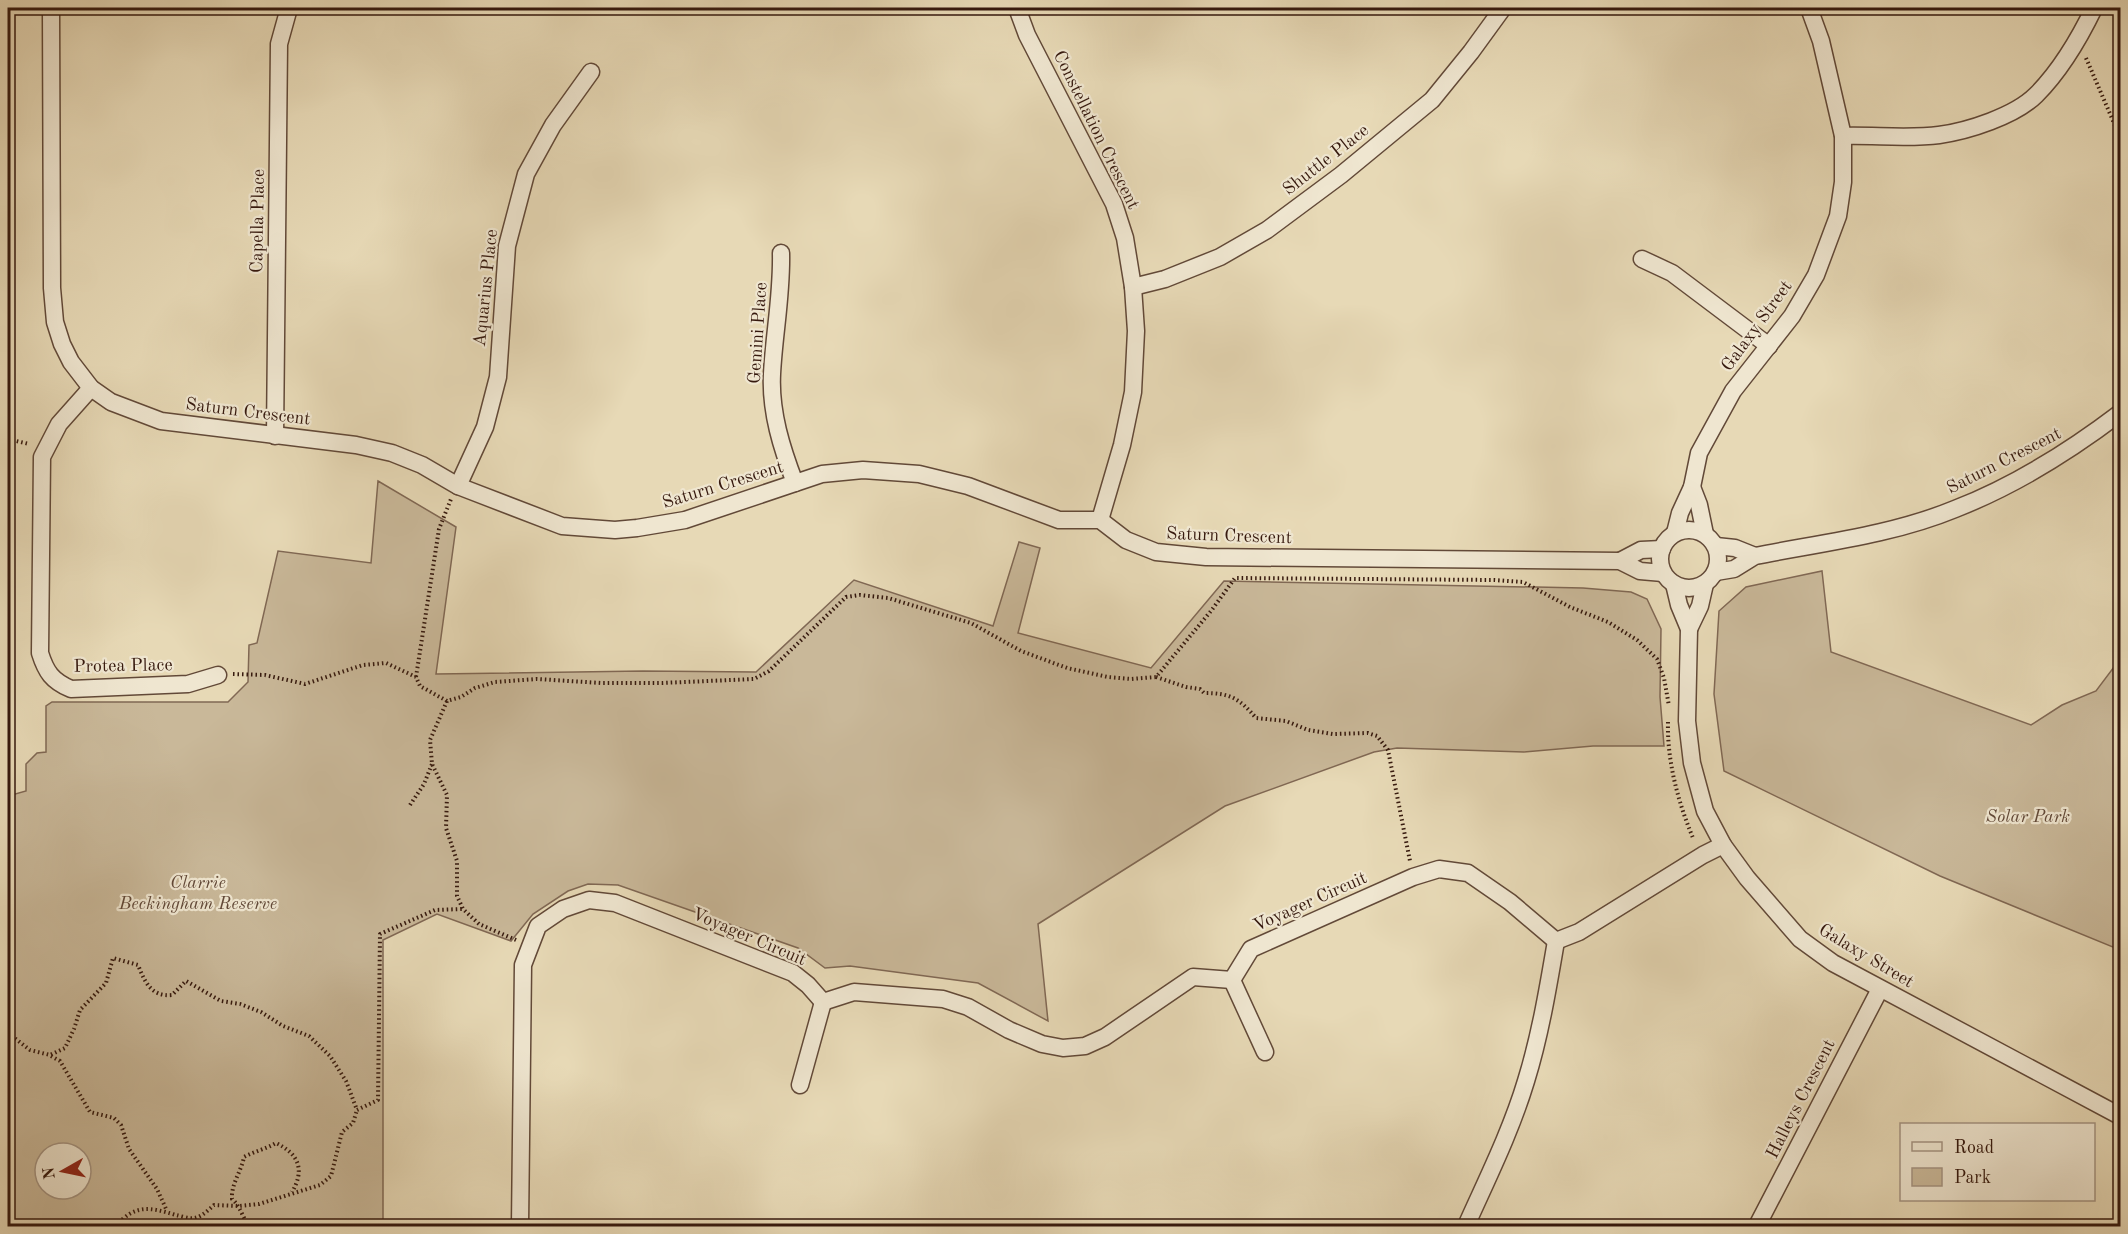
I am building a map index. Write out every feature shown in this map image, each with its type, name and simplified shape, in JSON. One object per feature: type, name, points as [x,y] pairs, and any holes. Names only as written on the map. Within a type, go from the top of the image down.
[{"type":"street","name":"Saturn Crescent","points":[[51,8],[52,288],[55,322],[71,362],[91,387],[111,402],[161,421],[356,445],[392,453],[422,465],[458,486],[562,526],[615,530],[685,520],[822,474],[863,470],[919,474],[968,486],[1059,520],[1100,519],[1126,540],[1156,552],[1206,557],[1620,561],[1640,571],[1668,578]]},
{"type":"street","name":"Capella Place","points":[[275,436],[279,44],[289,8]]},
{"type":"street","name":"Constellation Crescent","points":[[1017,8],[1027,35],[1114,204],[1125,238],[1133,286],[1137,331],[1133,392],[1122,445],[1100,519]]},
{"type":"street","name":"Shuttle Place","points":[[1133,286],[1165,279],[1220,257],[1267,230],[1341,175],[1432,100],[1503,8]]},
{"type":"street","name":"Galaxy Street","points":[[1675,533],[1680,513],[1692,487],[1699,453],[1733,391],[1792,316],[1816,275],[1838,216],[1843,182],[1843,136],[1821,41],[1809,8]]},
{"type":"street","points":[[1843,136],[1938,135],[1973,128],[2005,115],[2035,96],[2078,41],[2094,8]]},
{"type":"street","name":"Aquarius Place","points":[[458,486],[485,427],[498,378],[507,246],[526,174],[553,125],[591,72]]},
{"type":"street","name":"Gemini Place","points":[[780,254],[782,284],[772,376],[781,447],[795,483]]},
{"type":"street","points":[[1642,259],[1672,273],[1768,346]]},
{"type":"street","name":"Protea Place","points":[[91,387],[58,424],[42,457],[40,653],[51,677],[70,689],[188,684],[218,675]]},
{"type":"street","name":"Saturn Crescent","points":[[1710,578],[1734,569],[1755,556],[1906,525],[1955,510],[2002,488],[2080,443],[2121,413]]},
{"type":"street","name":"Galaxy Street","points":[[1692,487],[1711,540]]},
{"type":"street","points":[[1689,529],[1711,540],[1719,564],[1710,578],[1689,589],[1668,578],[1660,562],[1664,543],[1675,533],[1689,529]]},
{"type":"street","name":"Saturn Crescent","points":[[1711,540],[1755,556]]},
{"type":"street","name":"Saturn Crescent","points":[[1620,561],[1641,550],[1662,549]]},
{"type":"street","name":"Galaxy Street","points":[[1668,578],[1689,629],[1687,721],[1692,763],[1705,811],[1723,845],[1747,878],[1800,939],[1833,963],[2121,1116]]},
{"type":"street","name":"Galaxy Street","points":[[1689,629],[1710,578]]},
{"type":"street","points":[[1466,1227],[1502,1146],[1526,1082],[1556,941],[1579,932],[1723,845]]},
{"type":"street","name":"Voyager Circuit","points":[[1232,980],[1251,950],[1413,877],[1438,869],[1468,873],[1510,902],[1556,941]]},
{"type":"street","name":"Voyager Circuit","points":[[520,1227],[523,965],[538,926],[563,909],[589,900],[615,903],[793,973],[823,1002]]},
{"type":"street","points":[[800,1085],[823,1002],[855,992],[944,999],[968,1007],[1009,1030],[1042,1044],[1063,1048],[1085,1046],[1105,1037],[1192,977],[1232,980],[1265,1052]]},
{"type":"street","name":"Halleys Crescent","points":[[1761,1225],[1880,989]]},
{"type":"path","points":[[2078,41],[2121,137]]},
{"type":"path","points":[[8,440],[44,449]]},
{"type":"path","points":[[458,486],[439,529],[416,677],[420,686],[447,701],[495,682],[537,679],[601,683],[662,683],[754,678],[769,671],[846,597],[860,595],[888,598],[971,623],[1021,651],[1067,668],[1108,677],[1131,679],[1156,676],[1186,687],[1200,689],[1204,693],[1221,693],[1233,697],[1245,705],[1256,717],[1286,721],[1308,730],[1333,734],[1368,733],[1377,736],[1388,750],[1413,877]]},
{"type":"path","points":[[1156,676],[1211,611],[1235,578],[1523,582],[1570,607],[1608,622],[1637,640],[1658,659],[1669,705],[1668,738],[1675,784],[1684,817],[1693,838]]},
{"type":"path","points":[[218,675],[242,673],[265,675],[305,684],[363,665],[386,663],[416,677]]},
{"type":"path","points":[[447,701],[430,740],[432,764],[447,795],[446,828],[458,861],[457,896],[463,909],[480,924],[530,947]]},
{"type":"path","points":[[410,805],[432,764]]},
{"type":"path","points":[[357,1110],[378,1100],[380,934],[435,910],[463,909]]},
{"type":"path","points":[[50,1055],[65,1048],[80,1010],[106,982],[112,958],[138,965],[147,985],[163,996],[172,995],[186,981],[221,1001],[240,1004],[261,1012],[283,1026],[309,1036],[330,1056],[346,1081],[357,1110],[353,1123],[342,1132],[331,1176],[320,1185],[292,1193],[281,1199],[239,1206],[214,1205],[193,1219],[153,1209],[135,1210],[126,1215],[116,1227]]},
{"type":"path","points":[[8,1033],[30,1050],[50,1055],[60,1061],[90,1112],[114,1118],[121,1125],[129,1149],[157,1189],[167,1212]]},
{"type":"path","points":[[249,1227],[239,1206],[232,1199],[231,1189],[242,1169],[244,1157],[255,1150],[269,1148],[276,1143],[294,1155],[298,1161],[298,1180],[292,1193]]},
{"type":"green space","name":"Clarrie Beckingham Reserve","points":[[378,481],[456,527],[436,674],[756,672],[854,580],[993,626],[1019,542],[1040,548],[1018,633],[1151,668],[1224,581],[1583,588],[1631,592],[1647,599],[1661,629],[1660,697],[1664,746],[1593,746],[1524,752],[1397,748],[1374,752],[1225,806],[1038,924],[1048,1021],[978,983],[850,966],[825,968],[798,948],[618,885],[588,884],[568,891],[533,914],[511,941],[437,914],[383,940],[383,1226],[8,1226],[8,796],[26,791],[26,764],[37,753],[46,752],[46,706],[52,702],[228,702],[248,682],[249,645],[257,643],[278,551],[371,563]]},
{"type":"green space","name":"Solar Park","points":[[1822,571],[1831,652],[2031,725],[2062,705],[2096,691],[2120,659],[2120,950],[1940,876],[1724,771],[1714,694],[1719,611],[1746,587]]}]
